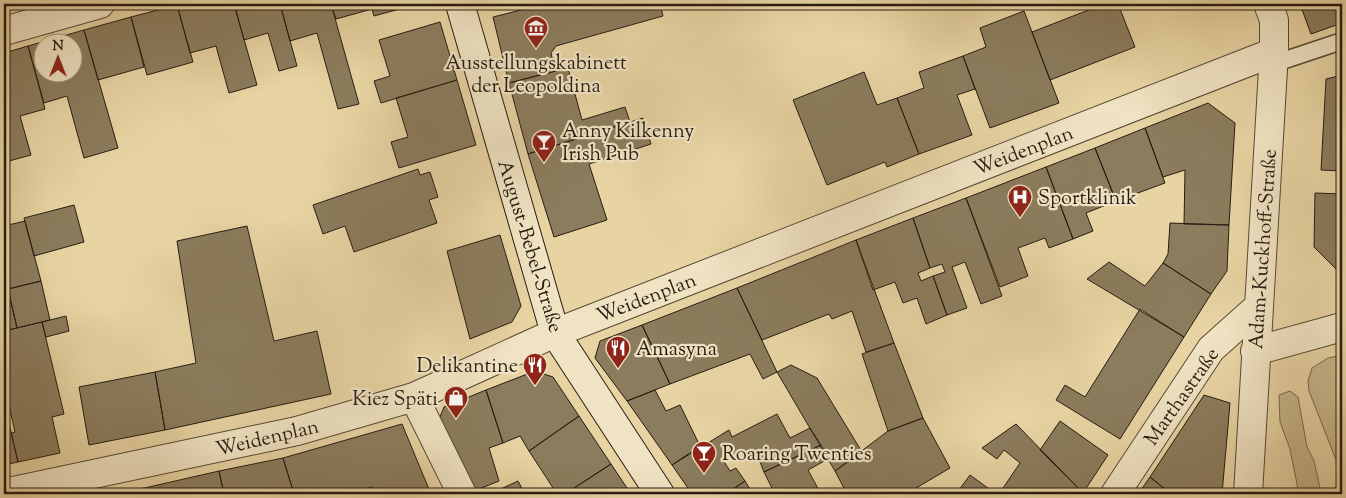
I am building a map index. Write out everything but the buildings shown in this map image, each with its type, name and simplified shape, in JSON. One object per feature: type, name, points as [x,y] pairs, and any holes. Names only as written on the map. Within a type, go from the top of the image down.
[{"type":"street","points":[[4,31],[100,4]]},
{"type":"street","name":"August-Bebel-Straße","points":[[460,4],[555,333],[660,494]]},
{"type":"street","name":"Adam-Kuckhoff-Straße","points":[[1248,494],[1273,58],[1274,20],[1268,4]]},
{"type":"street","name":"Weidenplan","points":[[4,494],[297,431],[414,397],[555,333],[1273,58]]},
{"type":"street","name":"Marthastraße","points":[[1116,494],[1211,349],[1258,308]]},
{"type":"street","points":[[1255,351],[1342,327]]},
{"type":"street","points":[[414,397],[462,494]]},
{"type":"lane","points":[[1273,58],[1342,41]]},
{"type":"shaded area","points":[[1342,355],[1342,385],[1337,395],[1342,419],[1342,475],[1309,391],[1308,381],[1312,368],[1328,358]]},
{"type":"shaded area","points":[[1290,391],[1298,397],[1307,447],[1314,461],[1320,488],[1314,494],[1299,494],[1290,449],[1280,422],[1279,395]]},
{"type":"place","name":"Ausstellungskabinett der Leopoldina","points":[[536,49]]},
{"type":"place","name":"Anny Kilkenny Irish Pub","points":[[544,163]]},
{"type":"place","name":"Sportklinik","points":[[1020,218]]},
{"type":"place","name":"Amasyna","points":[[618,369]]},
{"type":"place","name":"Delikantine","points":[[535,386]]},
{"type":"place","name":"Kiez Späti","points":[[456,419]]},
{"type":"place","name":"Roaring Twenties","points":[[704,474]]}]
